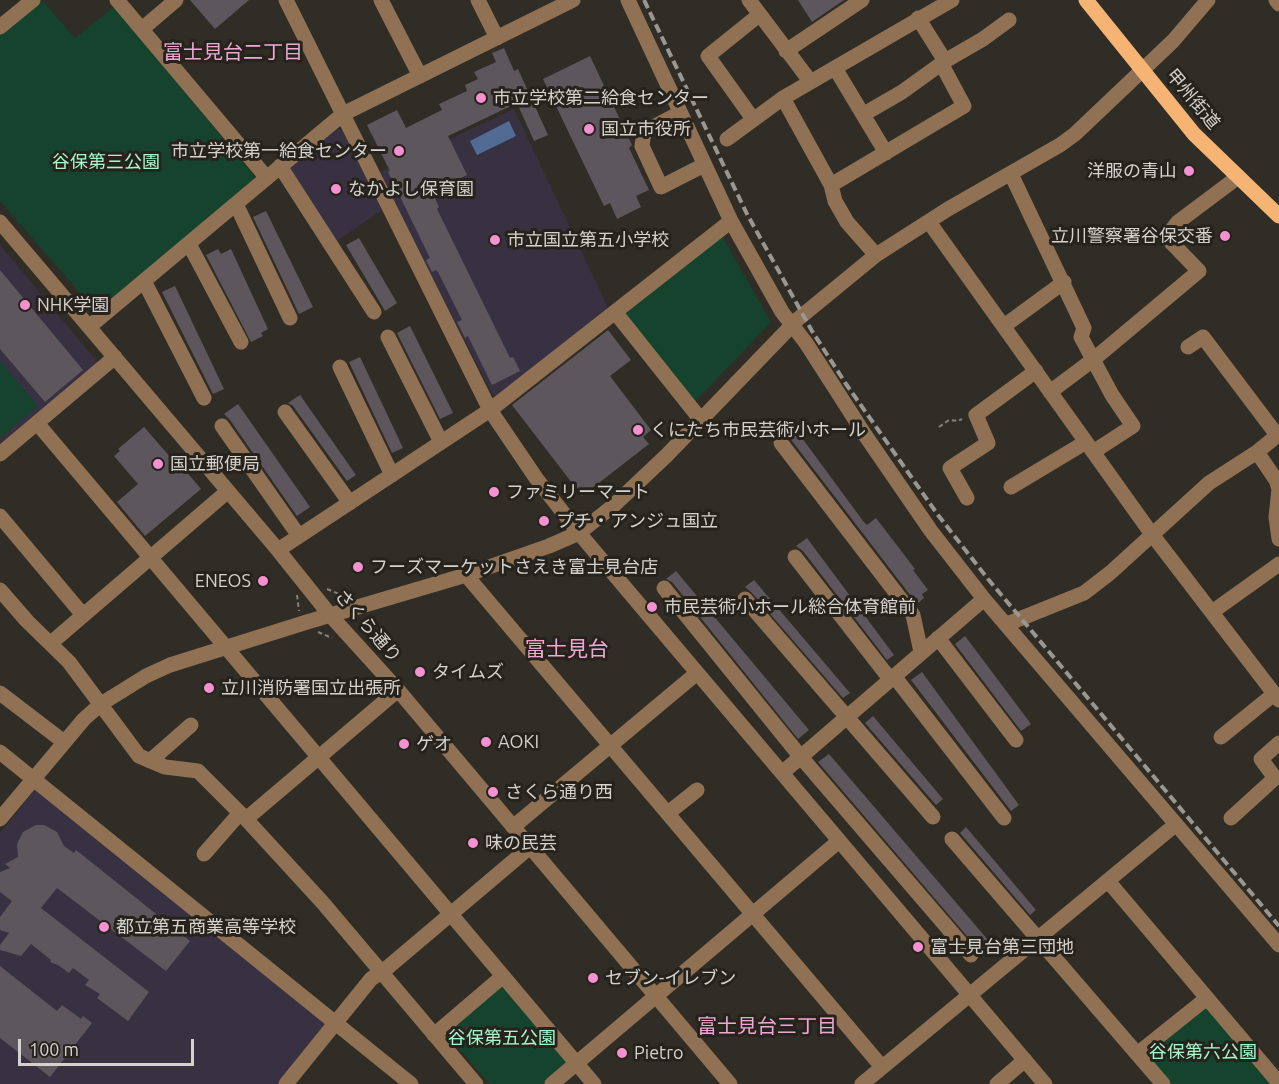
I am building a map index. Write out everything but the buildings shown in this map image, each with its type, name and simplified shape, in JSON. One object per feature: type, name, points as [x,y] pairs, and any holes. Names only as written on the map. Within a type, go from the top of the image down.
[{"type":"main road","name":"甲州街道","points":[[1086,0],[1194,134],[1279,216]]},
{"type":"street","points":[[0,27],[33,0]]},
{"type":"street","points":[[117,0],[267,178]]},
{"type":"street","points":[[142,29],[176,0]]},
{"type":"street","points":[[286,0],[490,410],[536,478],[579,533],[1045,1084]]},
{"type":"street","points":[[381,0],[420,76]]},
{"type":"street","points":[[478,0],[497,38]]},
{"type":"street","points":[[628,0],[731,221],[792,326],[806,343],[865,435],[931,531],[984,599],[1279,945]]},
{"type":"street","points":[[750,0],[810,81]]},
{"type":"street","points":[[786,51],[862,0]]},
{"type":"street","points":[[727,139],[810,81],[952,0]]},
{"type":"street","points":[[0,819],[84,719],[100,704],[146,676],[171,665],[466,575],[579,533],[613,506],[792,326],[876,255],[1075,134],[1173,41],[1208,0]]},
{"type":"street","points":[[1276,0],[1279,4]]},
{"type":"street","points":[[89,327],[343,114],[497,38],[564,2]]},
{"type":"street","points":[[753,119],[708,56],[759,15]]},
{"type":"street","points":[[831,184],[964,106],[918,18]]},
{"type":"street","points":[[864,114],[1009,20]]},
{"type":"street","points":[[835,68],[886,153]]},
{"type":"street","points":[[783,98],[831,184],[835,201],[847,222],[876,255]]},
{"type":"street","points":[[680,113],[644,132],[642,146],[661,187],[704,165]]},
{"type":"street","points":[[280,166],[374,312]]},
{"type":"street","points":[[1011,174],[1084,328],[1081,337],[1112,395],[1133,426],[1011,487]]},
{"type":"street","points":[[1050,392],[1094,359],[1198,271],[1166,237],[1178,222],[1238,177]]},
{"type":"street","points":[[236,204],[290,318]]},
{"type":"street","points":[[278,550],[490,410],[731,221]]},
{"type":"street","name":"さくら通り","points":[[0,222],[278,550],[330,615],[398,690],[730,1084]]},
{"type":"street","points":[[929,222],[1151,533],[1276,697],[1221,737]]},
{"type":"street","points":[[189,243],[241,342]]},
{"type":"street","points":[[144,281],[204,398]]},
{"type":"street","points":[[1004,326],[1064,282]]},
{"type":"street","points":[[615,312],[701,420]]},
{"type":"street","points":[[388,337],[441,442]]},
{"type":"street","points":[[1007,624],[1084,593],[1110,573],[1151,533],[1209,483],[1257,452],[1278,434],[1203,337],[1188,347]]},
{"type":"street","points":[[0,454],[115,357]]},
{"type":"street","points":[[340,367],[392,475]]},
{"type":"street","points":[[967,498],[950,468],[988,443],[976,415],[1036,371]]},
{"type":"street","points":[[285,412],[350,503]]},
{"type":"street","points":[[37,423],[594,1084]]},
{"type":"street","points":[[222,426],[299,536]]},
{"type":"street","points":[[781,443],[913,615],[921,652]]},
{"type":"street","points":[[1257,452],[1279,488],[1276,518],[1279,539]]},
{"type":"street","points":[[51,643],[228,491]]},
{"type":"street","points":[[0,516],[83,615]]},
{"type":"street","points":[[795,557],[1004,818]]},
{"type":"street","points":[[1212,612],[1279,564]]},
{"type":"street","points":[[466,575],[882,1067]]},
{"type":"street","points":[[664,588],[800,756],[971,956]]},
{"type":"street","points":[[0,590],[27,621],[69,662],[139,756],[165,766],[198,771],[243,816],[323,903],[476,1084]]},
{"type":"street","points":[[746,599],[933,817]]},
{"type":"street","points":[[782,773],[984,599]]},
{"type":"street","points":[[938,638],[1016,740]]},
{"type":"street","points":[[513,827],[697,673]]},
{"type":"street","points":[[204,854],[243,816],[319,757],[398,690]]},
{"type":"street","points":[[0,693],[64,742]]},
{"type":"street","points":[[150,761],[191,725]]},
{"type":"street","points":[[1231,818],[1275,778],[1261,759],[1279,743]]},
{"type":"street","points":[[0,752],[411,1084]]},
{"type":"street","points":[[668,813],[697,790]]},
{"type":"street","points":[[862,1084],[1175,825]]},
{"type":"street","points":[[952,839],[1163,1084]]},
{"type":"street","points":[[552,1084],[839,841]]},
{"type":"street","points":[[286,1084],[371,979],[530,847]]},
{"type":"street","points":[[1108,881],[1279,1083]]},
{"type":"street","points":[[434,1035],[503,976]]},
{"type":"street","points":[[1137,1054],[1207,998]]},
{"type":"street","points":[[997,1084],[1025,1060]]},
{"type":"path","points":[[939,427],[949,420],[958,421],[968,415],[976,415]]},
{"type":"path","points":[[298,600],[300,613]]},
{"type":"path","points":[[312,630],[334,639]]},
{"type":"shaded area","name":"市立国立第五小学校","points":[[514,109],[608,308],[498,396],[493,395],[378,173]]},
{"type":"shaded area","name":"なかよし保育園","points":[[337,129],[343,131],[382,210],[334,243],[289,173],[291,167]]},
{"type":"shaded area","name":"NHK学園","points":[[0,245],[100,365],[0,448]]},
{"type":"shaded area","name":"都立第五商業高等学校","points":[[36,788],[326,1021],[325,1027],[280,1084],[0,1084],[0,833]]},
{"type":"green space","name":"谷保第三公園","points":[[42,0],[75,38],[115,6],[254,176],[251,185],[99,315],[0,201],[0,34]]},
{"type":"green space","points":[[722,236],[771,322],[694,403],[624,315]]},
{"type":"green space","points":[[0,361],[38,406],[0,438]]},
{"type":"green space","name":"谷保第五公園","points":[[506,982],[573,1062],[546,1084],[490,1084],[446,1034]]},
{"type":"green space","name":"谷保第六公園","points":[[1206,1005],[1272,1084],[1172,1084],[1147,1055]]},
{"type":"water","points":[[509,121],[516,136],[477,155],[470,141]]},
{"type":"railway","points":[[644,0],[747,214],[812,331],[846,384],[938,515],[988,579],[1279,926]]},
{"type":"place","name":"市立学校第二給食センター","points":[[481,98]]},
{"type":"place","name":"国立市役所","points":[[589,129]]},
{"type":"place","name":"市立学校第一給食センター","points":[[399,151]]},
{"type":"place","name":"洋服の青山","points":[[1189,171]]},
{"type":"place","name":"なかよし保育園","points":[[336,189]]},
{"type":"place","name":"立川警察署谷保交番","points":[[1225,236]]},
{"type":"place","name":"市立国立第五小学校","points":[[495,240]]},
{"type":"place","name":"NHK学園","points":[[25,305]]},
{"type":"place","name":"くにたち市民芸術小ホール","points":[[638,430]]},
{"type":"place","name":"国立郵便局","points":[[158,464]]},
{"type":"place","name":"ファミリーマート","points":[[494,492]]},
{"type":"place","name":"プチ・アンジュ国立","points":[[544,521]]},
{"type":"place","name":"フーズマーケットさえき富士見台店","points":[[358,567]]},
{"type":"place","name":"ENEOS","points":[[263,581]]},
{"type":"place","name":"市民芸術小ホール総合体育館前","points":[[652,607]]},
{"type":"place","name":"タイムズ","points":[[420,672]]},
{"type":"place","name":"立川消防署国立出張所","points":[[209,688]]},
{"type":"place","name":"AOKI","points":[[486,742]]},
{"type":"place","name":"ゲオ","points":[[404,744]]},
{"type":"place","name":"さくら通り西","points":[[493,792]]},
{"type":"place","name":"味の民芸","points":[[473,843]]},
{"type":"place","name":"都立第五商業高等学校","points":[[104,927]]},
{"type":"place","name":"富士見台第三団地","points":[[918,947]]},
{"type":"place","name":"セブン-イレブン","points":[[593,978]]},
{"type":"place","name":"Pietro","points":[[622,1053]]},
{"type":"district","name":"富士見台二丁目","points":[[233,52]]},
{"type":"district","name":"富士見台","points":[[567,649]]},
{"type":"district","name":"富士見台三丁目","points":[[767,1026]]}]
